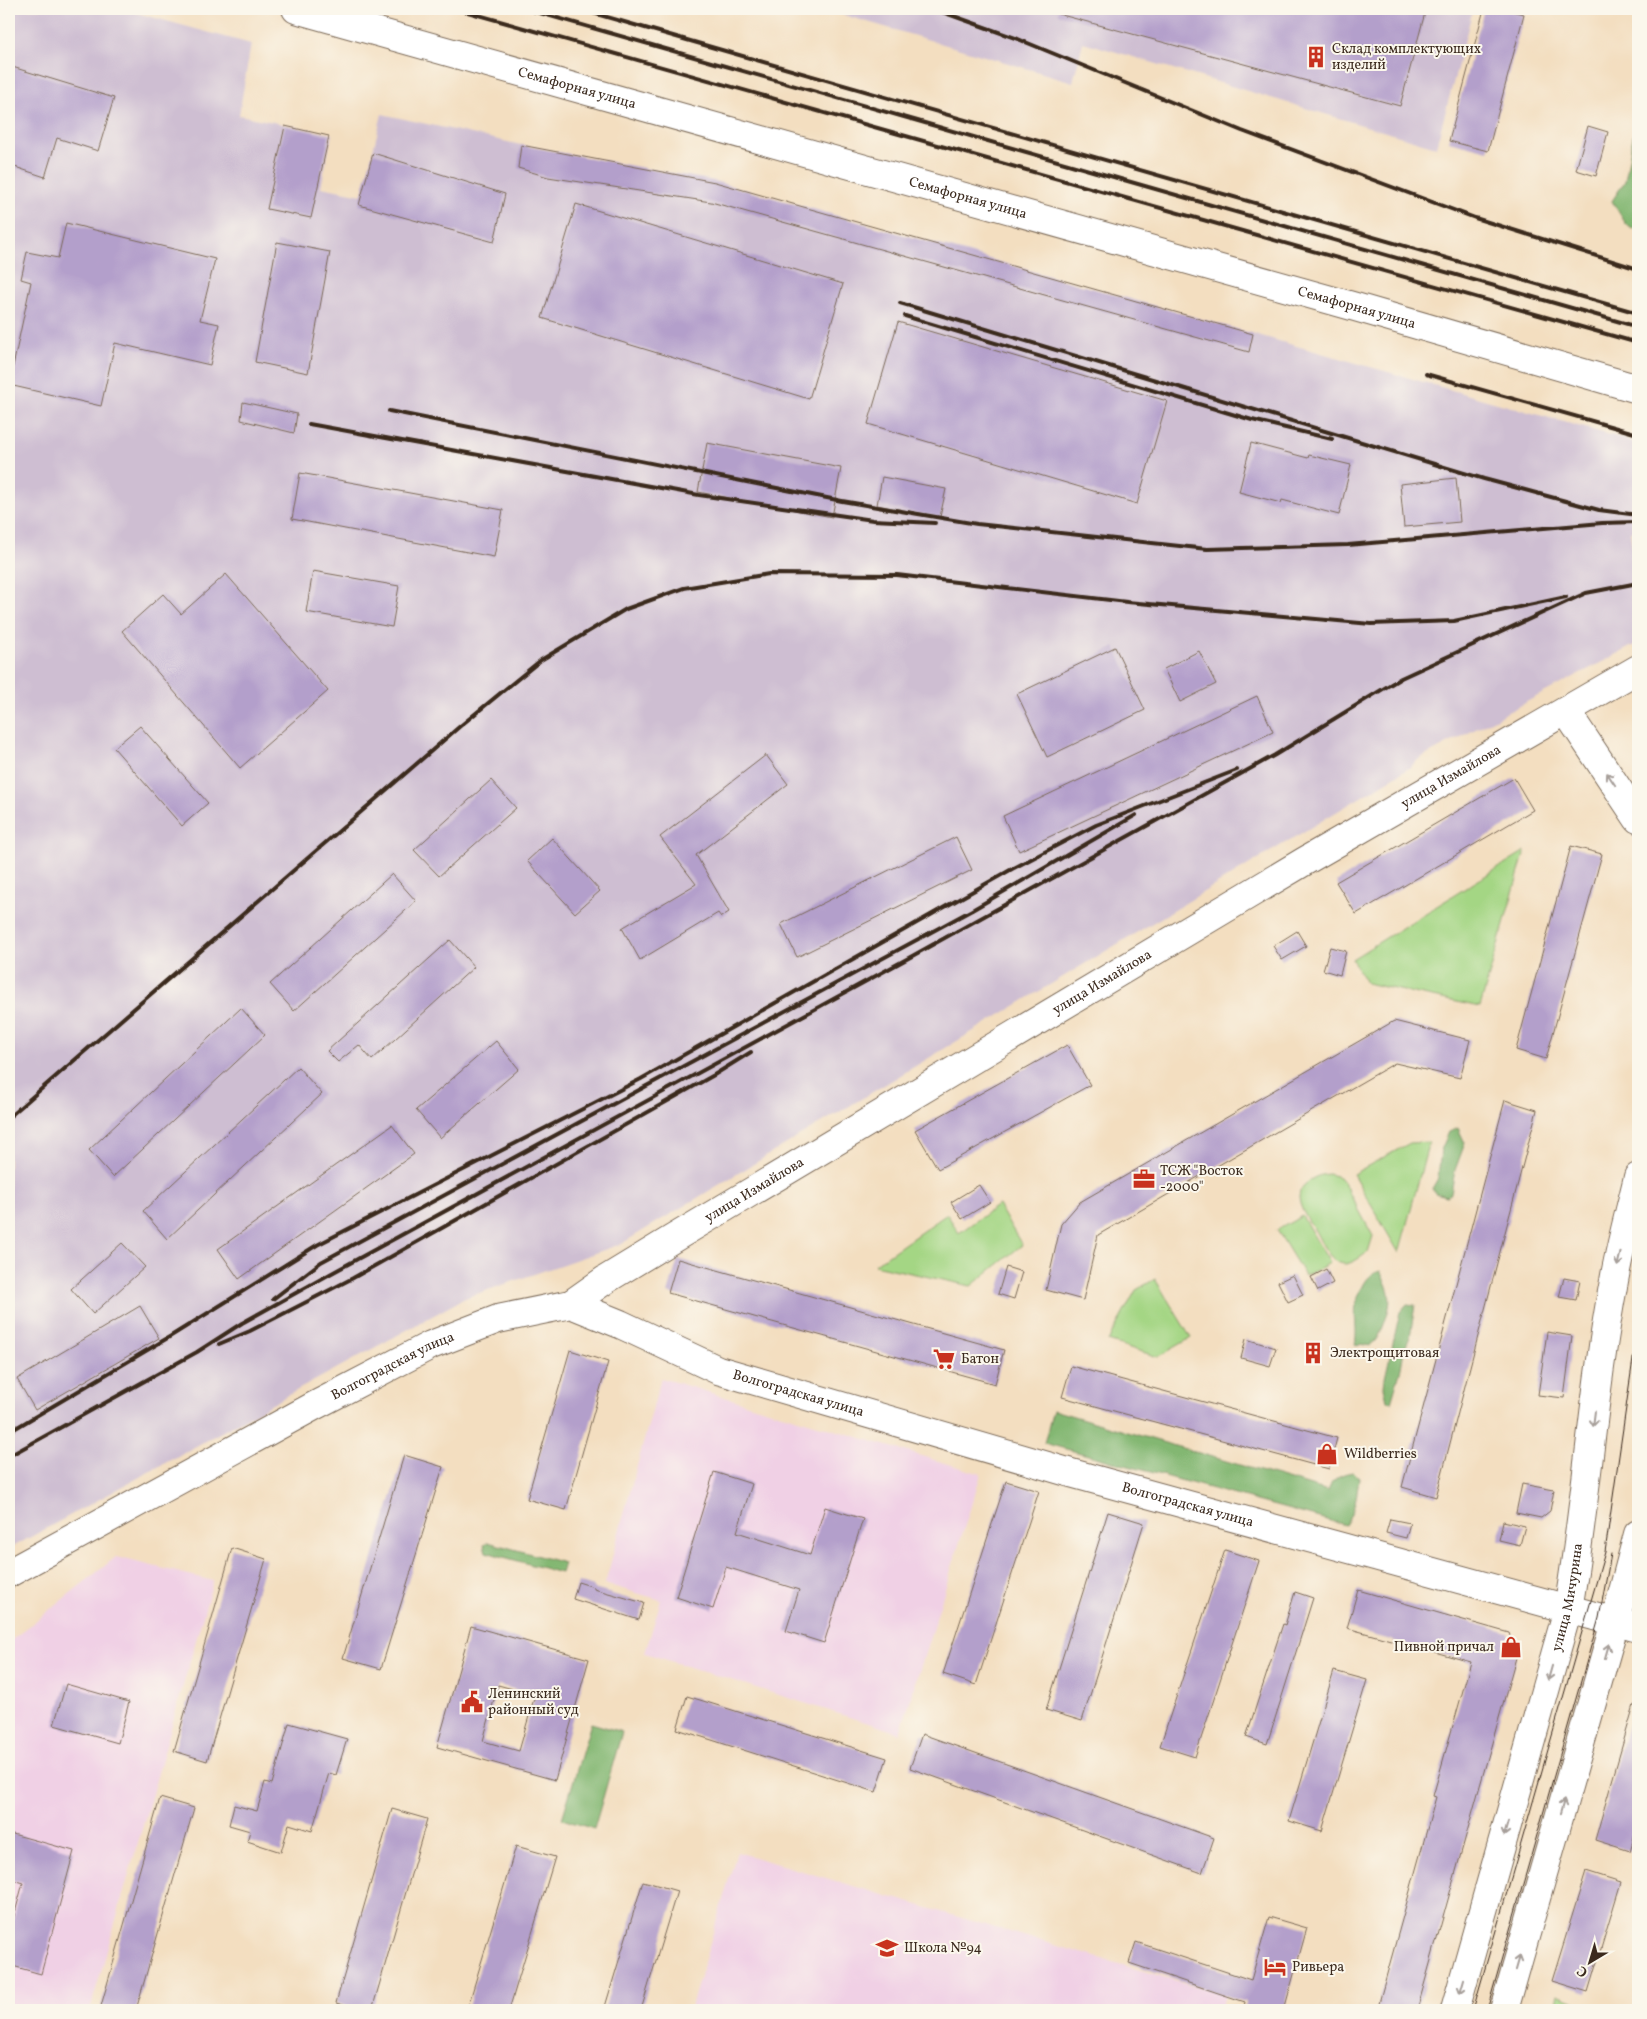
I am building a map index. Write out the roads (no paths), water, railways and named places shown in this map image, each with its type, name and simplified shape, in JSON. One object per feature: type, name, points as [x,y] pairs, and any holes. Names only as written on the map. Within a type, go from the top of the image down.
[{"type":"main road","name":"Семафорная улица","points":[[296,9],[1352,306],[1638,389]]},
{"type":"main road","name":"улица Измайлова","points":[[571,1304],[605,1280],[674,1238],[1296,867],[1638,669]]},
{"type":"main road","points":[[1566,711],[1638,820]]},
{"type":"main road","name":"улица Мичурина","points":[[1456,2010],[1568,1609],[1614,1280],[1638,1177]]},
{"type":"main road","name":"Волгоградская улица","points":[[9,1573],[314,1406],[431,1345],[498,1319],[571,1304],[620,1324],[718,1370],[924,1431],[1627,1625]]},
{"type":"main road","points":[[1504,2010],[1627,1625],[1638,1534]]},
{"type":"tram line","points":[[1473,2010],[1605,1552],[1638,1325]]},
{"type":"tram line","points":[[1487,2010],[1599,1618],[1611,1554]]},
{"type":"railway","points":[[457,9],[1638,343]]},
{"type":"railway","points":[[526,9],[1638,327]]},
{"type":"railway","points":[[579,9],[1638,313]]},
{"type":"railway","points":[[934,9],[1018,39],[1242,131],[1475,218],[1638,269]]},
{"type":"railway","points":[[900,303],[1484,479],[1599,510],[1638,515]]},
{"type":"railway","points":[[905,316],[1252,420],[1332,439]]},
{"type":"railway","points":[[1426,374],[1638,434]]},
{"type":"railway","points":[[389,411],[842,501],[977,524],[1207,549],[1348,545],[1602,523],[1638,522]]},
{"type":"railway","points":[[309,424],[699,495],[873,520],[935,523]]},
{"type":"railway","points":[[9,1117],[459,727],[541,660],[626,609],[684,588],[769,574],[897,575],[1127,602],[1371,624],[1454,621],[1566,597]]},
{"type":"railway","points":[[9,1456],[197,1352],[242,1323],[330,1274],[914,955],[1275,755],[1401,678],[1586,593],[1638,583]]},
{"type":"railway","points":[[9,1432],[171,1336],[317,1245],[641,1079],[1012,869],[1096,825],[1237,770]]},
{"type":"railway","points":[[273,1299],[321,1262],[972,910],[1136,815]]},
{"type":"railway","points":[[219,1344],[250,1331],[353,1278],[714,1075],[751,1052]]},
{"type":"place","name":"Склад комплектующих изделий","points":[[1316,57]]},
{"type":"place","name":"ТСЖ \"Восток -2000\"","points":[[1144,1179]]},
{"type":"place","name":"Электрощитовая","points":[[1313,1353]]},
{"type":"place","name":"Батон","points":[[944,1359]]},
{"type":"place","name":"Wildberries","points":[[1327,1454]]},
{"type":"place","name":"Пивной причал","points":[[1511,1647]]},
{"type":"place","name":"Ленинский районный суд","points":[[472,1702]]},
{"type":"place","name":"Школа №94","points":[[887,1948]]},
{"type":"place","name":"Ривьера","points":[[1275,1967]]}]
